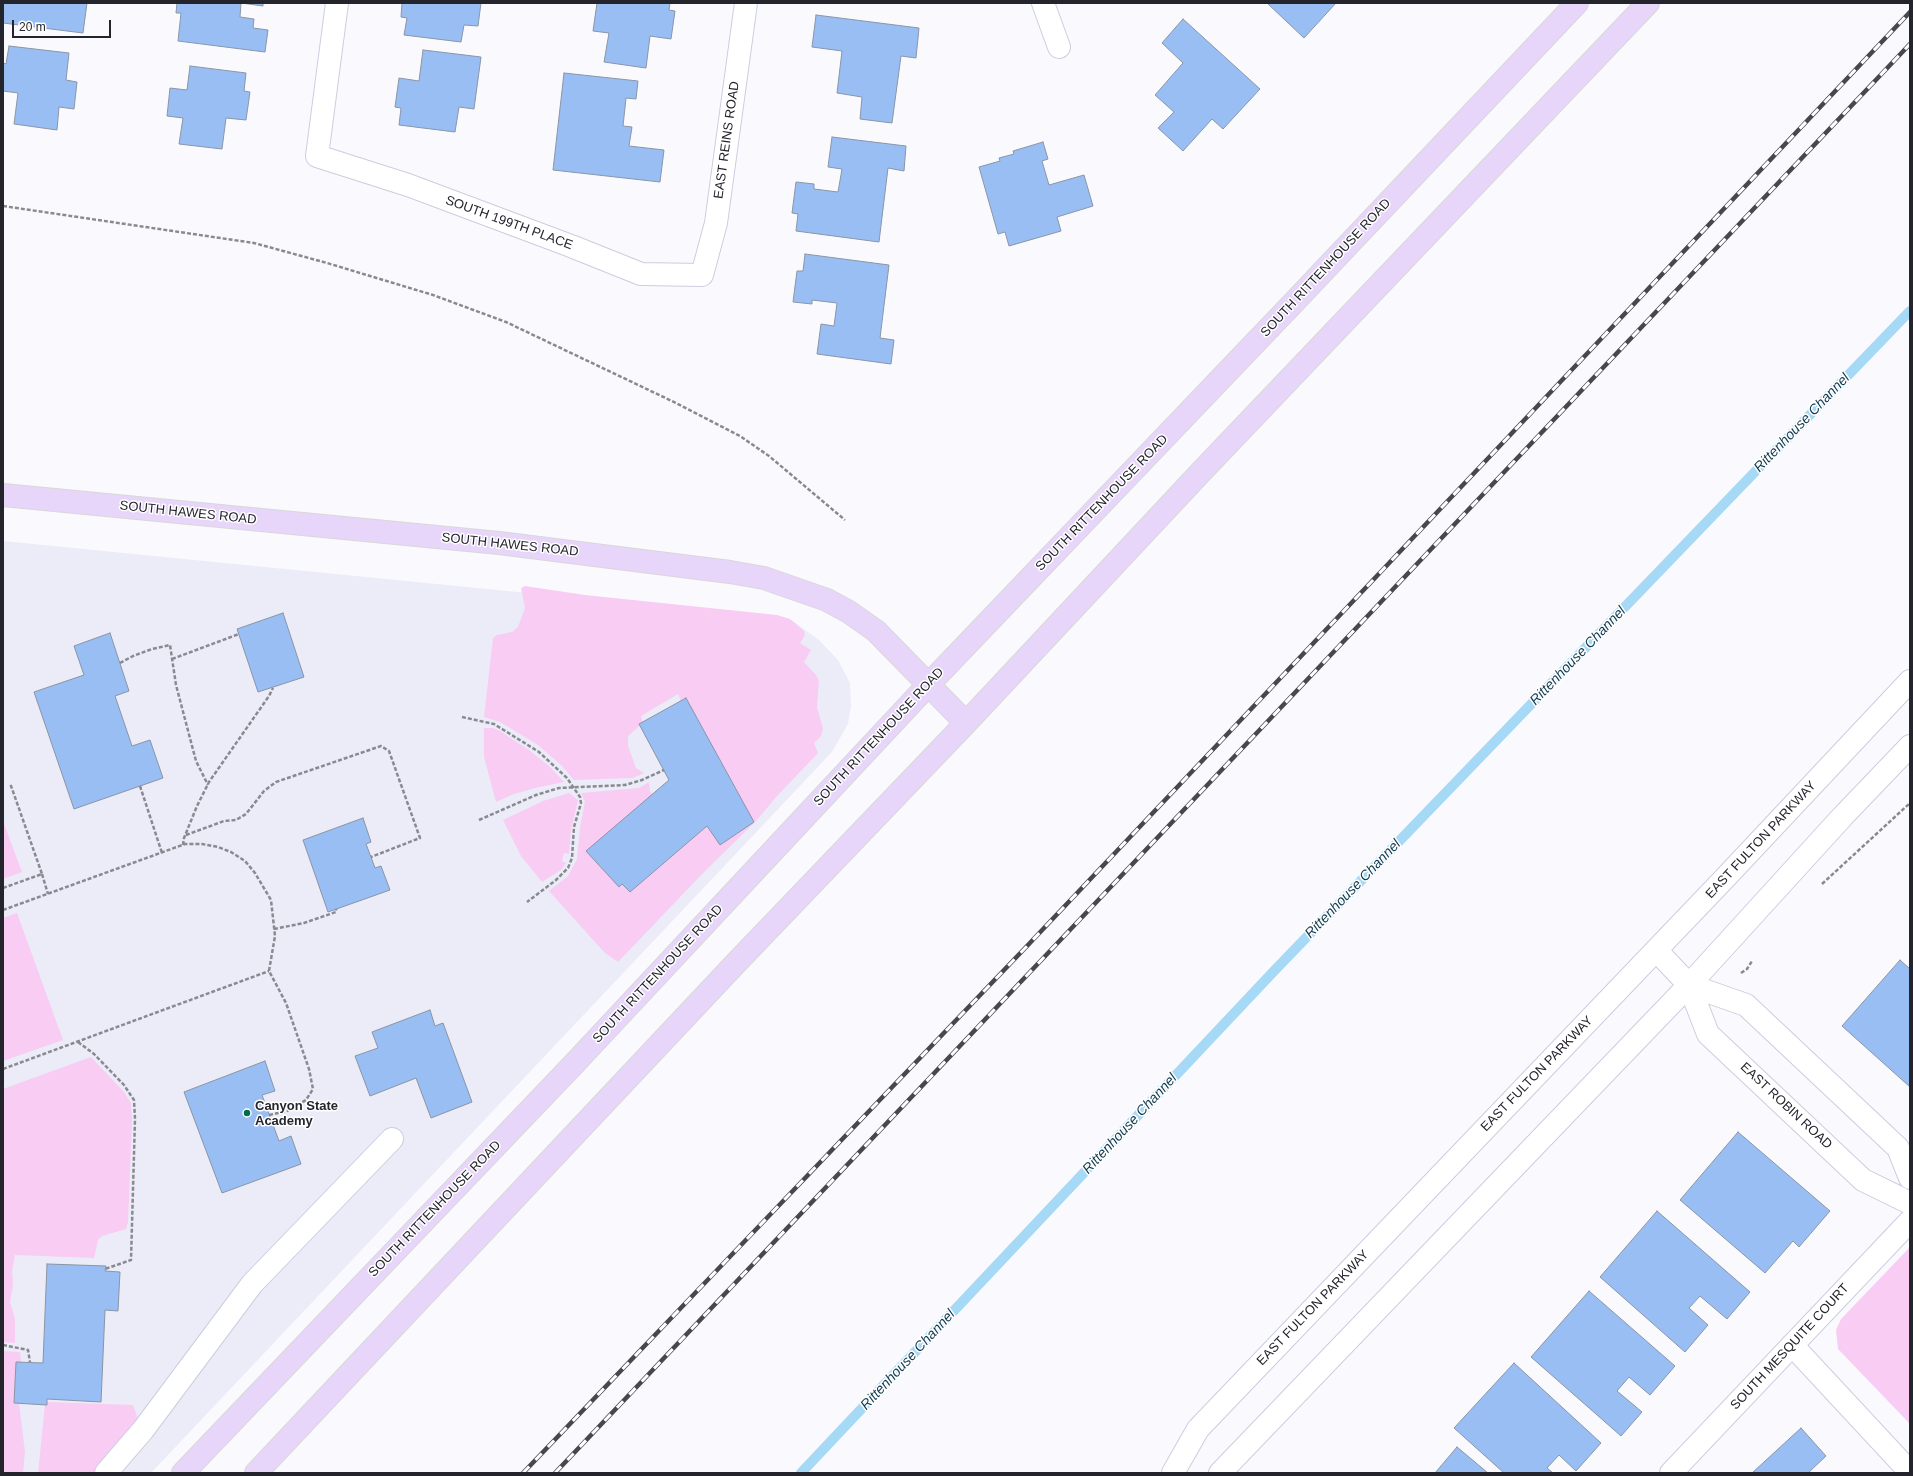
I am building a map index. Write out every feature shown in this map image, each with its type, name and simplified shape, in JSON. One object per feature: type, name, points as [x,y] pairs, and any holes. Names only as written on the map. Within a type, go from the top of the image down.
[{"type":"main road","name":"SOUTH RITTENHOUSE ROAD","points":[[183,1473],[572,1066],[928,685],[1577,3]]},
{"type":"main road","points":[[256,1473],[730,969],[966,723],[1648,3]]},
{"type":"main road","name":"SOUTH HAWES ROAD","points":[[3,495],[499,543],[730,572],[764,578],[827,600],[849,612],[876,631],[966,723]]},
{"type":"street","name":"SOUTH 199TH PLACE","points":[[337,3],[317,156],[408,185],[641,274],[702,275]]},
{"type":"street","name":"EAST REINS ROAD","points":[[702,275],[716,223],[746,3]]},
{"type":"street","points":[[1043,3],[1059,47]]},
{"type":"street","name":"EAST FULTON PARKWAY","points":[[1173,1473],[1198,1429],[1656,950],[1910,681]]},
{"type":"street","points":[[1220,1473],[1689,985],[1843,816],[1910,746]]},
{"type":"street","name":"EAST ROBIN ROAD","points":[[1656,950],[1689,985],[1708,1034],[1864,1180],[1910,1203]]},
{"type":"street","name":"EAST ROBIN ROAD","points":[[1689,985],[1746,1006],[1898,1148],[1910,1178]]},
{"type":"street","points":[[106,1473],[143,1430],[252,1284],[392,1139]]},
{"type":"street","name":"SOUTH MESQUITE COURT","points":[[1671,1473],[1910,1221]]},
{"type":"street","points":[[1792,1345],[1910,1472]]},
{"type":"path","points":[[3,206],[254,243],[327,263],[432,295],[506,322],[676,403],[740,436],[769,456],[845,520]]},
{"type":"path","points":[[172,659],[239,634]]},
{"type":"path","points":[[120,663],[133,656],[152,649],[170,645],[176,685],[196,761],[208,785]]},
{"type":"path","points":[[183,845],[197,806],[208,785],[269,696],[272,688]]},
{"type":"path","points":[[462,717],[494,724],[539,752],[554,764],[574,788],[581,803],[574,827],[572,858],[568,868],[556,880],[527,902]]},
{"type":"path","points":[[186,835],[224,821],[236,820],[246,814],[264,791],[276,782],[381,746],[389,751],[420,838],[371,857]]},
{"type":"path","points":[[479,820],[536,795],[559,788],[625,785],[642,780],[664,770]]},
{"type":"path","points":[[10,783],[48,894]]},
{"type":"path","points":[[140,786],[162,853]]},
{"type":"path","points":[[1817,889],[1910,803]]},
{"type":"path","points":[[3,910],[183,845],[202,844],[218,847],[231,852],[245,861],[255,873],[271,900],[274,929],[273,953],[269,971],[286,1003],[309,1069],[313,1089],[306,1100],[287,1111],[269,1115]]},
{"type":"path","points":[[3,888],[42,874]]},
{"type":"path","points":[[274,929],[304,923],[336,912],[336,909]]},
{"type":"path","points":[[1711,993],[1747,969],[1754,957]]},
{"type":"path","points":[[3,1069],[269,971]]},
{"type":"path","points":[[78,1042],[94,1054],[124,1085],[134,1100],[135,1119],[131,1260],[105,1269]]},
{"type":"path","points":[[3,1345],[28,1350],[30,1362]]},
{"type":"shaded area","name":"Canyon State Academy","points":[[3,541],[790,619],[819,640],[838,660],[850,683],[851,705],[848,724],[832,752],[151,1473],[3,1473]]},
{"type":"shaded area","points":[[525,586],[585,595],[777,615],[790,619],[804,631],[805,635],[800,643],[811,650],[804,662],[816,675],[819,681],[817,707],[823,729],[821,736],[814,743],[818,753],[777,796],[755,822],[703,873],[618,962],[605,953],[549,891],[568,876],[577,859],[580,827],[585,802],[581,793],[639,788],[649,782],[650,792],[653,794],[587,851],[619,887],[622,884],[630,892],[707,826],[720,845],[753,821],[686,698],[681,701],[678,694],[641,716],[643,723],[628,736],[628,746],[636,768],[644,773],[633,778],[574,780],[561,765],[538,745],[500,722],[484,717],[493,638],[497,635],[512,632],[518,627],[525,608],[521,588]]},
{"type":"shaded area","points":[[484,728],[493,728],[500,731],[529,750],[550,767],[564,782],[514,794],[496,802],[484,757]]},
{"type":"shaded area","points":[[569,793],[578,800],[571,831],[569,854],[564,853],[562,861],[566,863],[561,870],[542,882],[521,856],[503,820],[543,801]]},
{"type":"shaded area","points":[[3,821],[22,872],[3,879]]},
{"type":"shaded area","points":[[17,913],[63,1040],[3,1061],[3,918]]},
{"type":"shaded area","points":[[91,1057],[124,1092],[131,1103],[132,1121],[128,1223],[126,1229],[102,1236],[98,1240],[94,1258],[15,1255],[12,1271],[13,1285],[10,1302],[15,1319],[15,1343],[3,1342],[3,1089]]},
{"type":"shaded area","points":[[1910,1247],[1910,1424],[1838,1349],[1836,1330],[1841,1319]]},
{"type":"shaded area","points":[[3,1351],[20,1352],[21,1362],[16,1362],[14,1403],[19,1403],[25,1452],[23,1473],[3,1473]]},
{"type":"shaded area","points":[[47,1402],[133,1405],[137,1416],[137,1422],[94,1473],[38,1473],[45,1404]]},
{"type":"building","points":[[3,3],[87,3],[83,33],[3,23]]},
{"type":"building","points":[[177,3],[241,3],[240,17],[254,19],[253,28],[268,30],[265,52],[178,41],[181,13],[176,13]]},
{"type":"building","points":[[241,3],[263,3],[263,6]]},
{"type":"building","points":[[402,3],[481,3],[478,26],[464,25],[461,42],[404,35],[407,18],[401,17]]},
{"type":"building","points":[[597,3],[670,3],[669,10],[675,11],[671,39],[650,36],[646,68],[604,62],[609,33],[593,31]]},
{"type":"building","points":[[1267,3],[1336,3],[1304,38]]},
{"type":"building","points":[[816,15],[919,28],[916,58],[901,56],[892,123],[860,119],[862,97],[837,93],[842,51],[812,47]]},
{"type":"building","points":[[1183,19],[1260,89],[1223,129],[1212,119],[1183,151],[1158,128],[1174,112],[1155,95],[1183,63],[1162,43]]},
{"type":"building","points":[[9,46],[69,53],[66,80],[77,82],[74,109],[59,107],[57,130],[14,124],[18,93],[3,91],[3,63],[6,64]]},
{"type":"building","points":[[423,50],[481,57],[474,109],[459,107],[455,132],[399,125],[401,108],[395,107],[399,78],[419,81]]},
{"type":"building","points":[[190,66],[246,73],[244,91],[250,92],[246,120],[226,118],[222,149],[179,144],[183,118],[167,116],[170,88],[187,90]]},
{"type":"building","points":[[564,73],[638,81],[636,99],[626,98],[623,126],[632,127],[629,146],[664,150],[660,182],[553,170]]},
{"type":"building","points":[[832,137],[906,146],[904,171],[888,168],[879,242],[796,231],[798,214],[792,213],[796,182],[814,184],[814,189],[838,192],[842,169],[828,167]]},
{"type":"building","points":[[1043,142],[1048,159],[1042,161],[1049,185],[1084,175],[1093,206],[1057,217],[1061,231],[1009,246],[1005,232],[998,234],[979,167],[1000,161],[999,158],[1014,154],[1013,151]]},
{"type":"building","points":[[805,254],[889,265],[880,338],[894,340],[891,364],[817,354],[821,324],[834,326],[837,303],[812,300],[812,304],[793,302],[797,271],[803,271]]},
{"type":"building","points":[[283,613],[304,677],[258,692],[237,629]]},
{"type":"building","points":[[110,633],[129,691],[115,696],[132,746],[150,740],[163,778],[74,809],[34,692],[84,675],[74,646]]},
{"type":"building","points":[[686,698],[754,822],[720,845],[707,826],[630,892],[622,884],[619,887],[586,851],[669,780],[639,724]]},
{"type":"building","points":[[363,818],[371,842],[366,844],[375,868],[381,866],[390,890],[328,912],[303,840]]},
{"type":"building","points":[[1900,960],[1910,969],[1910,1087],[1842,1026]]},
{"type":"building","points":[[430,1010],[435,1026],[443,1023],[472,1102],[431,1118],[416,1078],[370,1096],[355,1056],[378,1048],[372,1032]]},
{"type":"building","points":[[265,1061],[275,1091],[262,1095],[279,1141],[291,1136],[301,1164],[222,1193],[184,1092]]},
{"type":"building","points":[[1738,1132],[1830,1211],[1799,1247],[1793,1241],[1765,1273],[1680,1200]]},
{"type":"building","points":[[1657,1211],[1750,1292],[1727,1319],[1700,1296],[1689,1308],[1708,1325],[1685,1352],[1600,1277]]},
{"type":"building","points":[[47,1264],[106,1266],[105,1271],[120,1272],[118,1311],[105,1310],[101,1402],[47,1399],[47,1405],[14,1403],[16,1362],[43,1363]]},
{"type":"building","points":[[1589,1291],[1675,1366],[1650,1395],[1629,1377],[1617,1391],[1642,1412],[1621,1436],[1531,1357]]},
{"type":"building","points":[[1514,1363],[1601,1443],[1576,1471],[1559,1455],[1547,1468],[1553,1473],[1504,1473],[1454,1428]]},
{"type":"building","points":[[1801,1428],[1826,1456],[1808,1473],[1752,1473]]},
{"type":"building","points":[[1457,1447],[1488,1473],[1435,1473]]},
{"type":"waterway","name":"Rittenhouse Channel","points":[[801,1473],[1274,971],[1910,311]]},
{"type":"railway","points":[[523,1473],[1028,945],[1910,12]]},
{"type":"railway","points":[[555,1473],[1910,44]]},
{"type":"place","name":"Canyon State Academy","points":[[247,1113]]}]
